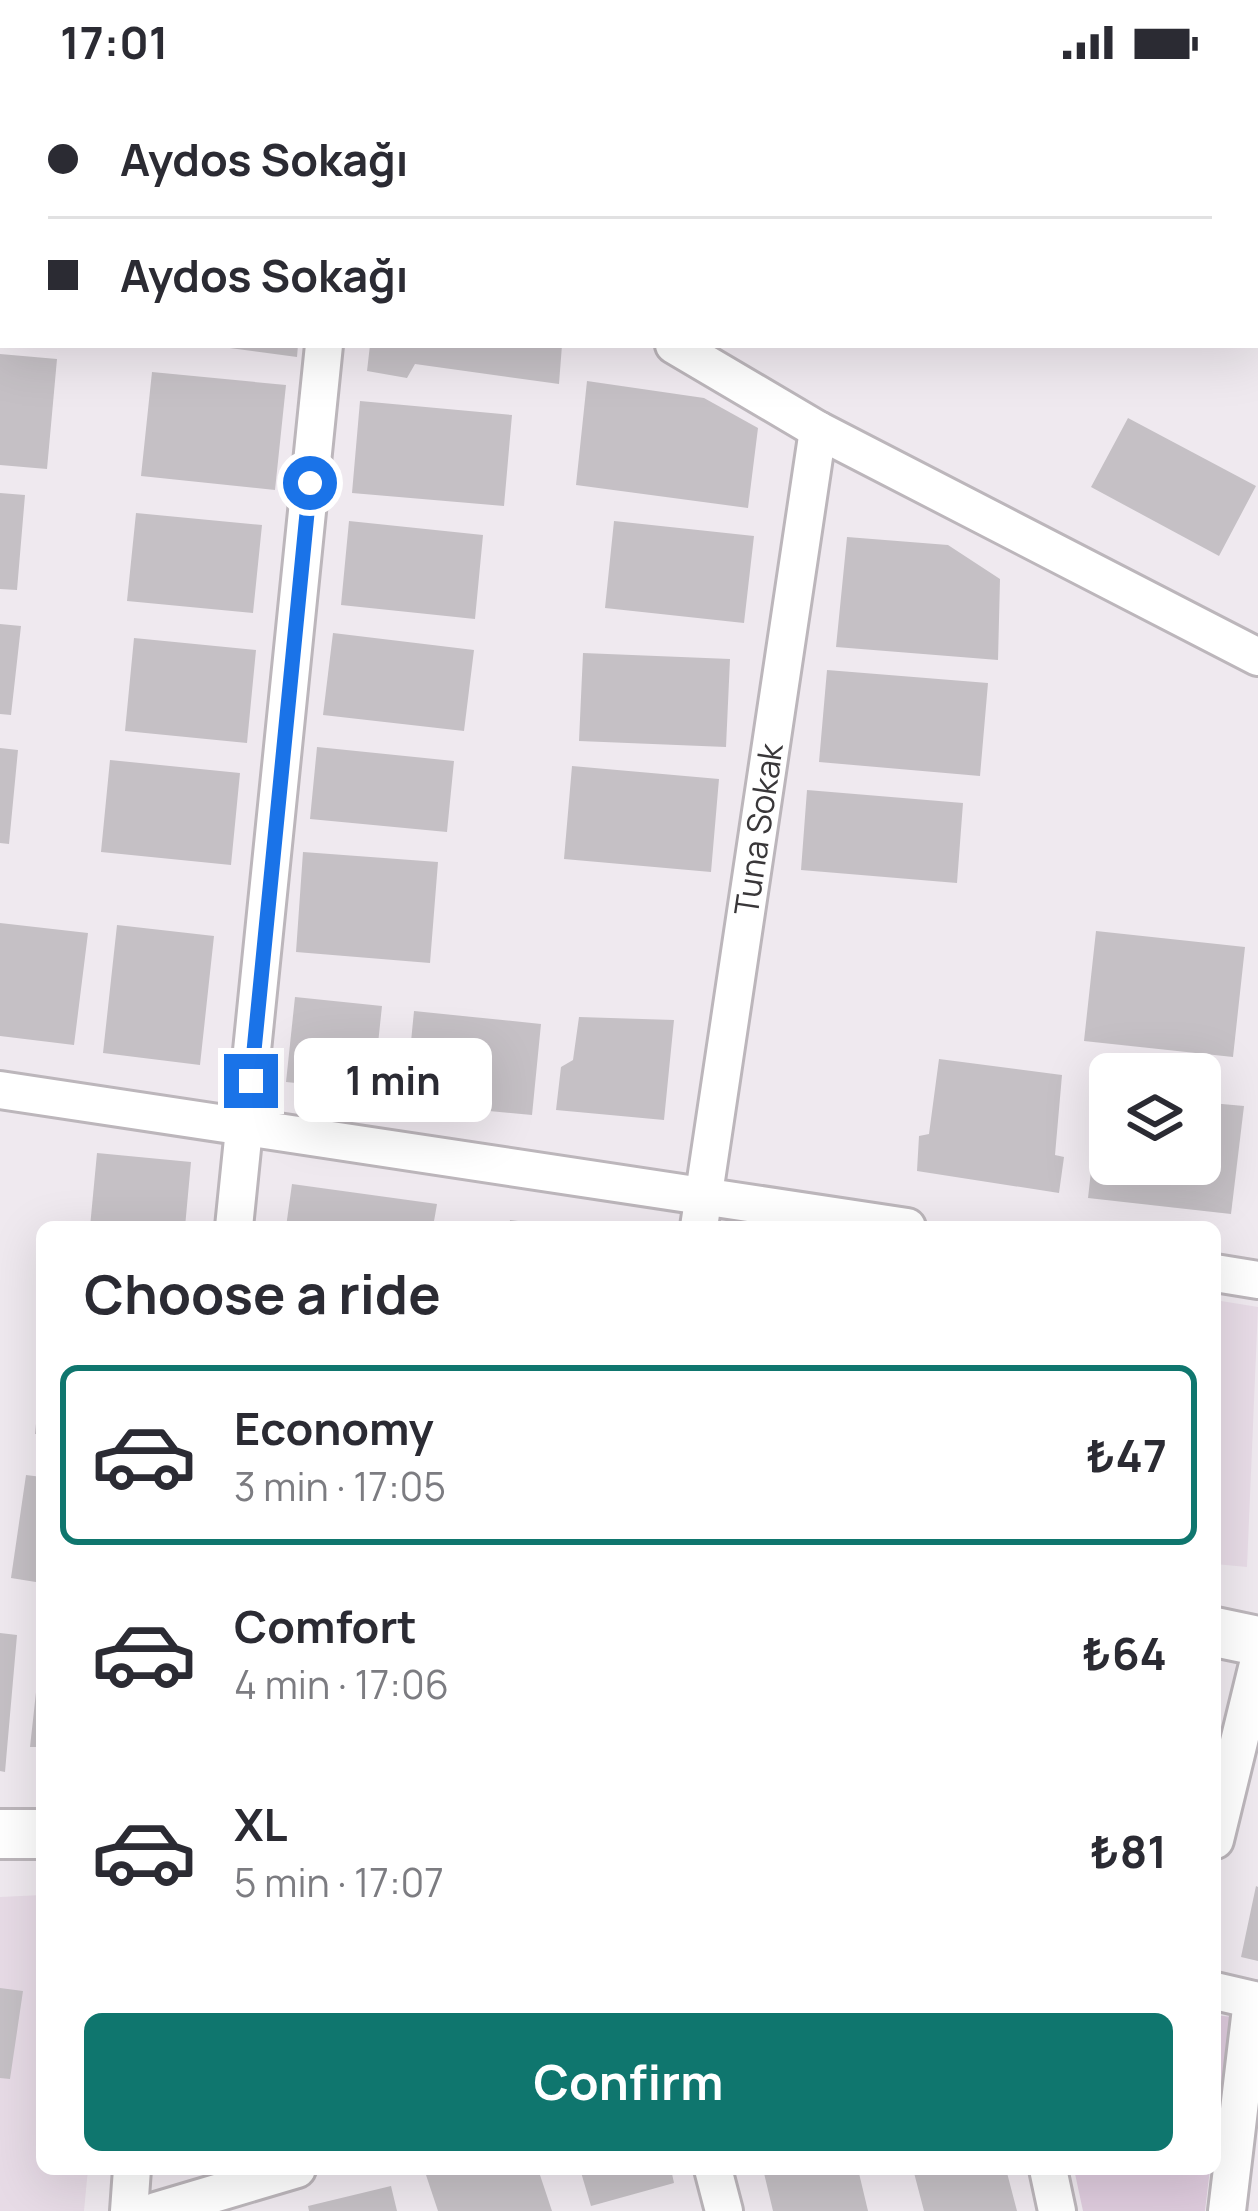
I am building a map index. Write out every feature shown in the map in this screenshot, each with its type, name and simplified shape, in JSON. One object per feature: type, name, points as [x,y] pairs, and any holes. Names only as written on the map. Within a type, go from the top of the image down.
[{"type":"street","points":[[235,1221],[324,348]]},
{"type":"street","points":[[679,348],[818,430],[1258,657]]},
{"type":"street","name":"Tuna Sokak","points":[[701,1212],[818,430]]},
{"type":"street","points":[[0,1090],[246,1127],[701,1212],[825,1221]]},
{"type":"street","points":[[1221,1275],[1258,1280]]},
{"type":"street","points":[[1221,1633],[1258,1641]]},
{"type":"street","points":[[1221,1815],[1258,1664]]},
{"type":"street","points":[[1221,1992],[1255,2000],[1228,2211]]},
{"type":"street","points":[[129,2211],[132,2175]]},
{"type":"street","points":[[156,2211],[277,2175]]},
{"type":"street","points":[[715,2175],[724,2211]]},
{"type":"street","points":[[1049,2175],[1057,2211]]},
{"type":"shaded area","points":[[1221,1301],[1258,1307],[1247,1567],[1221,1565]]},
{"type":"shaded area","points":[[36,1895],[36,2175],[87,2175],[84,2211],[0,2211],[0,1897]]},
{"type":"shaded area","points":[[1221,2016],[1232,2017],[1221,2095]]},
{"type":"shaded area","points":[[1075,2175],[1209,2175],[1205,2211],[1083,2211]]},
{"type":"building","points":[[230,348],[298,348],[297,357]]},
{"type":"building","points":[[370,348],[562,348],[559,384],[415,364],[407,378],[367,371]]},
{"type":"building","points":[[0,354],[57,359],[47,469],[0,465]]},
{"type":"building","points":[[152,372],[286,385],[275,490],[141,476]]},
{"type":"building","points":[[587,381],[704,398],[758,428],[748,508],[576,485]]},
{"type":"building","points":[[360,401],[512,415],[504,506],[352,493]]},
{"type":"building","points":[[1128,418],[1256,486],[1219,556],[1091,487]]},
{"type":"building","points":[[0,493],[25,495],[17,590],[0,589]]},
{"type":"building","points":[[136,513],[262,525],[253,613],[127,601]]},
{"type":"building","points":[[349,521],[483,535],[475,619],[341,605]]},
{"type":"building","points":[[614,521],[754,536],[744,623],[605,608]]},
{"type":"building","points":[[847,537],[948,545],[1000,579],[998,660],[836,647]]},
{"type":"building","points":[[0,624],[21,626],[11,715],[0,714]]},
{"type":"building","points":[[333,633],[474,650],[464,731],[323,715]]},
{"type":"building","points":[[134,638],[256,650],[247,743],[125,731]]},
{"type":"building","points":[[583,653],[730,659],[726,747],[579,741]]},
{"type":"building","points":[[827,670],[988,683],[980,776],[819,762]]},
{"type":"building","points":[[317,747],[454,761],[447,832],[310,819]]},
{"type":"building","points":[[0,748],[18,750],[9,844],[0,843]]},
{"type":"building","points":[[110,760],[240,773],[231,865],[101,852]]},
{"type":"building","points":[[572,766],[719,779],[711,872],[564,859]]},
{"type":"building","points":[[807,790],[963,803],[957,883],[801,870]]},
{"type":"building","points":[[303,852],[438,862],[430,963],[296,952]]},
{"type":"building","points":[[0,923],[88,933],[74,1045],[0,1036]]},
{"type":"building","points":[[117,925],[214,936],[200,1065],[103,1053]]},
{"type":"building","points":[[1096,931],[1245,947],[1233,1057],[1084,1041]]},
{"type":"building","points":[[295,997],[382,1006],[373,1091],[286,1082]]},
{"type":"building","points":[[414,1011],[541,1024],[532,1115],[405,1103]]},
{"type":"building","points":[[579,1017],[674,1020],[664,1120],[556,1110],[561,1067],[573,1060]]},
{"type":"building","points":[[939,1059],[1062,1075],[1055,1155],[1064,1157],[1059,1193],[917,1171],[919,1136],[929,1134]]},
{"type":"building","points":[[1221,1104],[1244,1106],[1231,1214],[1088,1198],[1089,1185],[1221,1185]]},
{"type":"building","points":[[97,1153],[191,1162],[186,1221],[91,1221]]},
{"type":"building","points":[[292,1184],[437,1204],[434,1221],[287,1221]]},
{"type":"building","points":[[26,1475],[36,1476],[36,1582],[11,1578]]},
{"type":"building","points":[[0,1633],[17,1635],[5,1772],[0,1771]]},
{"type":"building","points":[[36,1692],[36,1747],[30,1747]]},
{"type":"building","points":[[1258,1887],[1258,1961],[1241,1957]]},
{"type":"building","points":[[0,1988],[23,1991],[10,2079],[0,2078]]},
{"type":"building","points":[[426,2175],[540,2175],[552,2211],[438,2211]]},
{"type":"building","points":[[582,2175],[672,2175],[674,2183],[591,2206]]},
{"type":"building","points":[[764,2175],[859,2175],[868,2211],[773,2211]]},
{"type":"building","points":[[915,2175],[1008,2175],[1017,2211],[924,2211]]},
{"type":"building","points":[[391,2186],[397,2211],[309,2211],[308,2206]]},
{"type":"route","points":[[251,1081],[310,483]]}]
